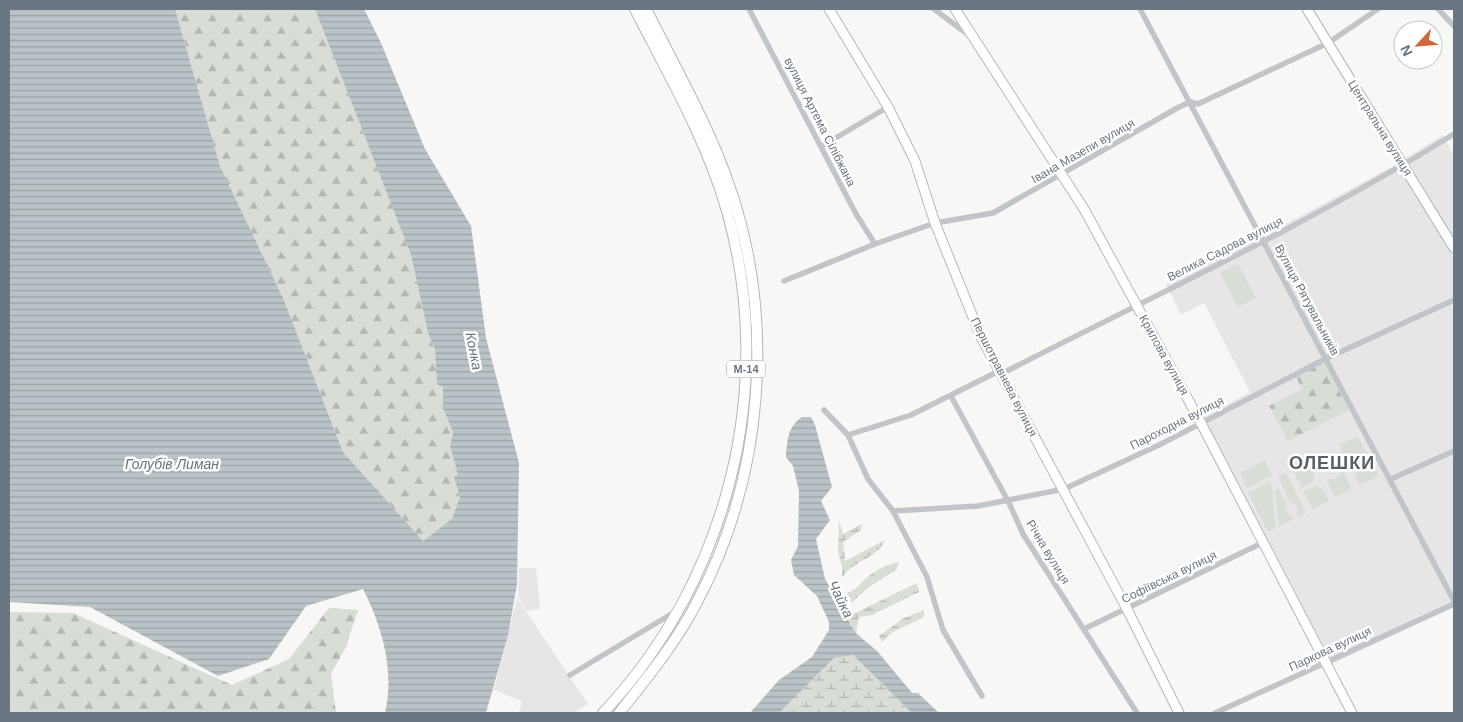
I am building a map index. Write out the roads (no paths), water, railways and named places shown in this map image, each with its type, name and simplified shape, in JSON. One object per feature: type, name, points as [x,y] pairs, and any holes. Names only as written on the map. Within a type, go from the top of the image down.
[{"type":"highway","name":"М-14","points":[[604,713],[623,692],[648,658],[679,609],[702,564],[720,519],[733,475],[746,386],[746,339],[736,251],[714,174],[687,112],[635,9]]},
{"type":"highway","name":"М-14","points":[[619,713],[668,651],[708,581],[728,528],[742,482],[752,431],[757,376],[758,326],[749,258],[730,185],[715,149],[646,9]]},
{"type":"street","name":"вулиця Артема Сілібжана","points":[[750,9],[856,214],[875,244]]},
{"type":"street","name":"Першотравнева вулиця","points":[[829,9],[888,107],[914,161],[935,223],[981,336],[1127,609],[1178,713]]},
{"type":"street","name":"Крилова вулиця","points":[[955,9],[971,37],[1063,175],[1201,422],[1352,713]]},
{"type":"street","name":"Вулиця Рятувальників","points":[[1140,9],[1391,479],[1454,603]]},
{"type":"street","name":"Центральна вулиця","points":[[1308,9],[1454,248]]},
{"type":"street","name":"Івана Мазепи вулиця","points":[[784,281],[875,244],[935,223],[993,213],[1190,102],[1198,104],[1328,43],[1378,9]]},
{"type":"street","points":[[1438,9],[1454,26]]},
{"type":"street","points":[[938,10],[971,37]]},
{"type":"street","points":[[822,146],[888,107]]},
{"type":"street","name":"Велика Садова вулиця","points":[[848,435],[911,415],[1000,373],[1264,241],[1403,166],[1454,134]]},
{"type":"street","name":"Пароходна вулиця","points":[[893,511],[978,506],[1064,489],[1159,445],[1327,358],[1454,300]]},
{"type":"street","name":"Річна вулиця","points":[[951,396],[1008,501],[1023,534],[1137,713]]},
{"type":"street","points":[[824,410],[848,435],[868,479],[893,511],[927,576],[943,630],[982,696]]},
{"type":"street","points":[[1391,479],[1454,451]]},
{"type":"street","name":"Софіївська вулиця","points":[[1084,629],[1264,542]]},
{"type":"street","name":"Паркова вулиця","points":[[1215,713],[1454,603]]},
{"type":"street","points":[[570,675],[679,609]]},
{"type":"water","name":"Голубів Лиман","points":[[9,9],[175,9],[220,166],[283,298],[343,452],[423,541],[452,519],[460,497],[454,477],[458,474],[450,447],[453,433],[443,408],[443,387],[437,384],[435,350],[428,333],[411,255],[315,9],[364,9],[381,43],[425,149],[471,226],[486,338],[519,463],[517,584],[508,635],[486,713],[385,713],[388,681],[385,649],[376,618],[363,589],[306,606],[269,659],[218,676],[90,607],[9,602]]},
{"type":"water","points":[[802,417],[811,417],[815,425],[832,487],[821,501],[830,520],[816,539],[825,579],[856,634],[877,651],[912,693],[918,693],[939,713],[912,713],[853,655],[834,658],[779,713],[750,713],[779,680],[812,657],[829,630],[829,622],[817,596],[794,575],[791,560],[798,546],[799,491],[793,466],[786,457],[786,451],[791,429]]},
{"type":"district","name":"ОЛЕШКИ","points":[[1332,463]]},
{"type":"water label","name":"Конка","points":[[474,351]]},
{"type":"water label","name":"Чайка","points":[[841,599]]}]
